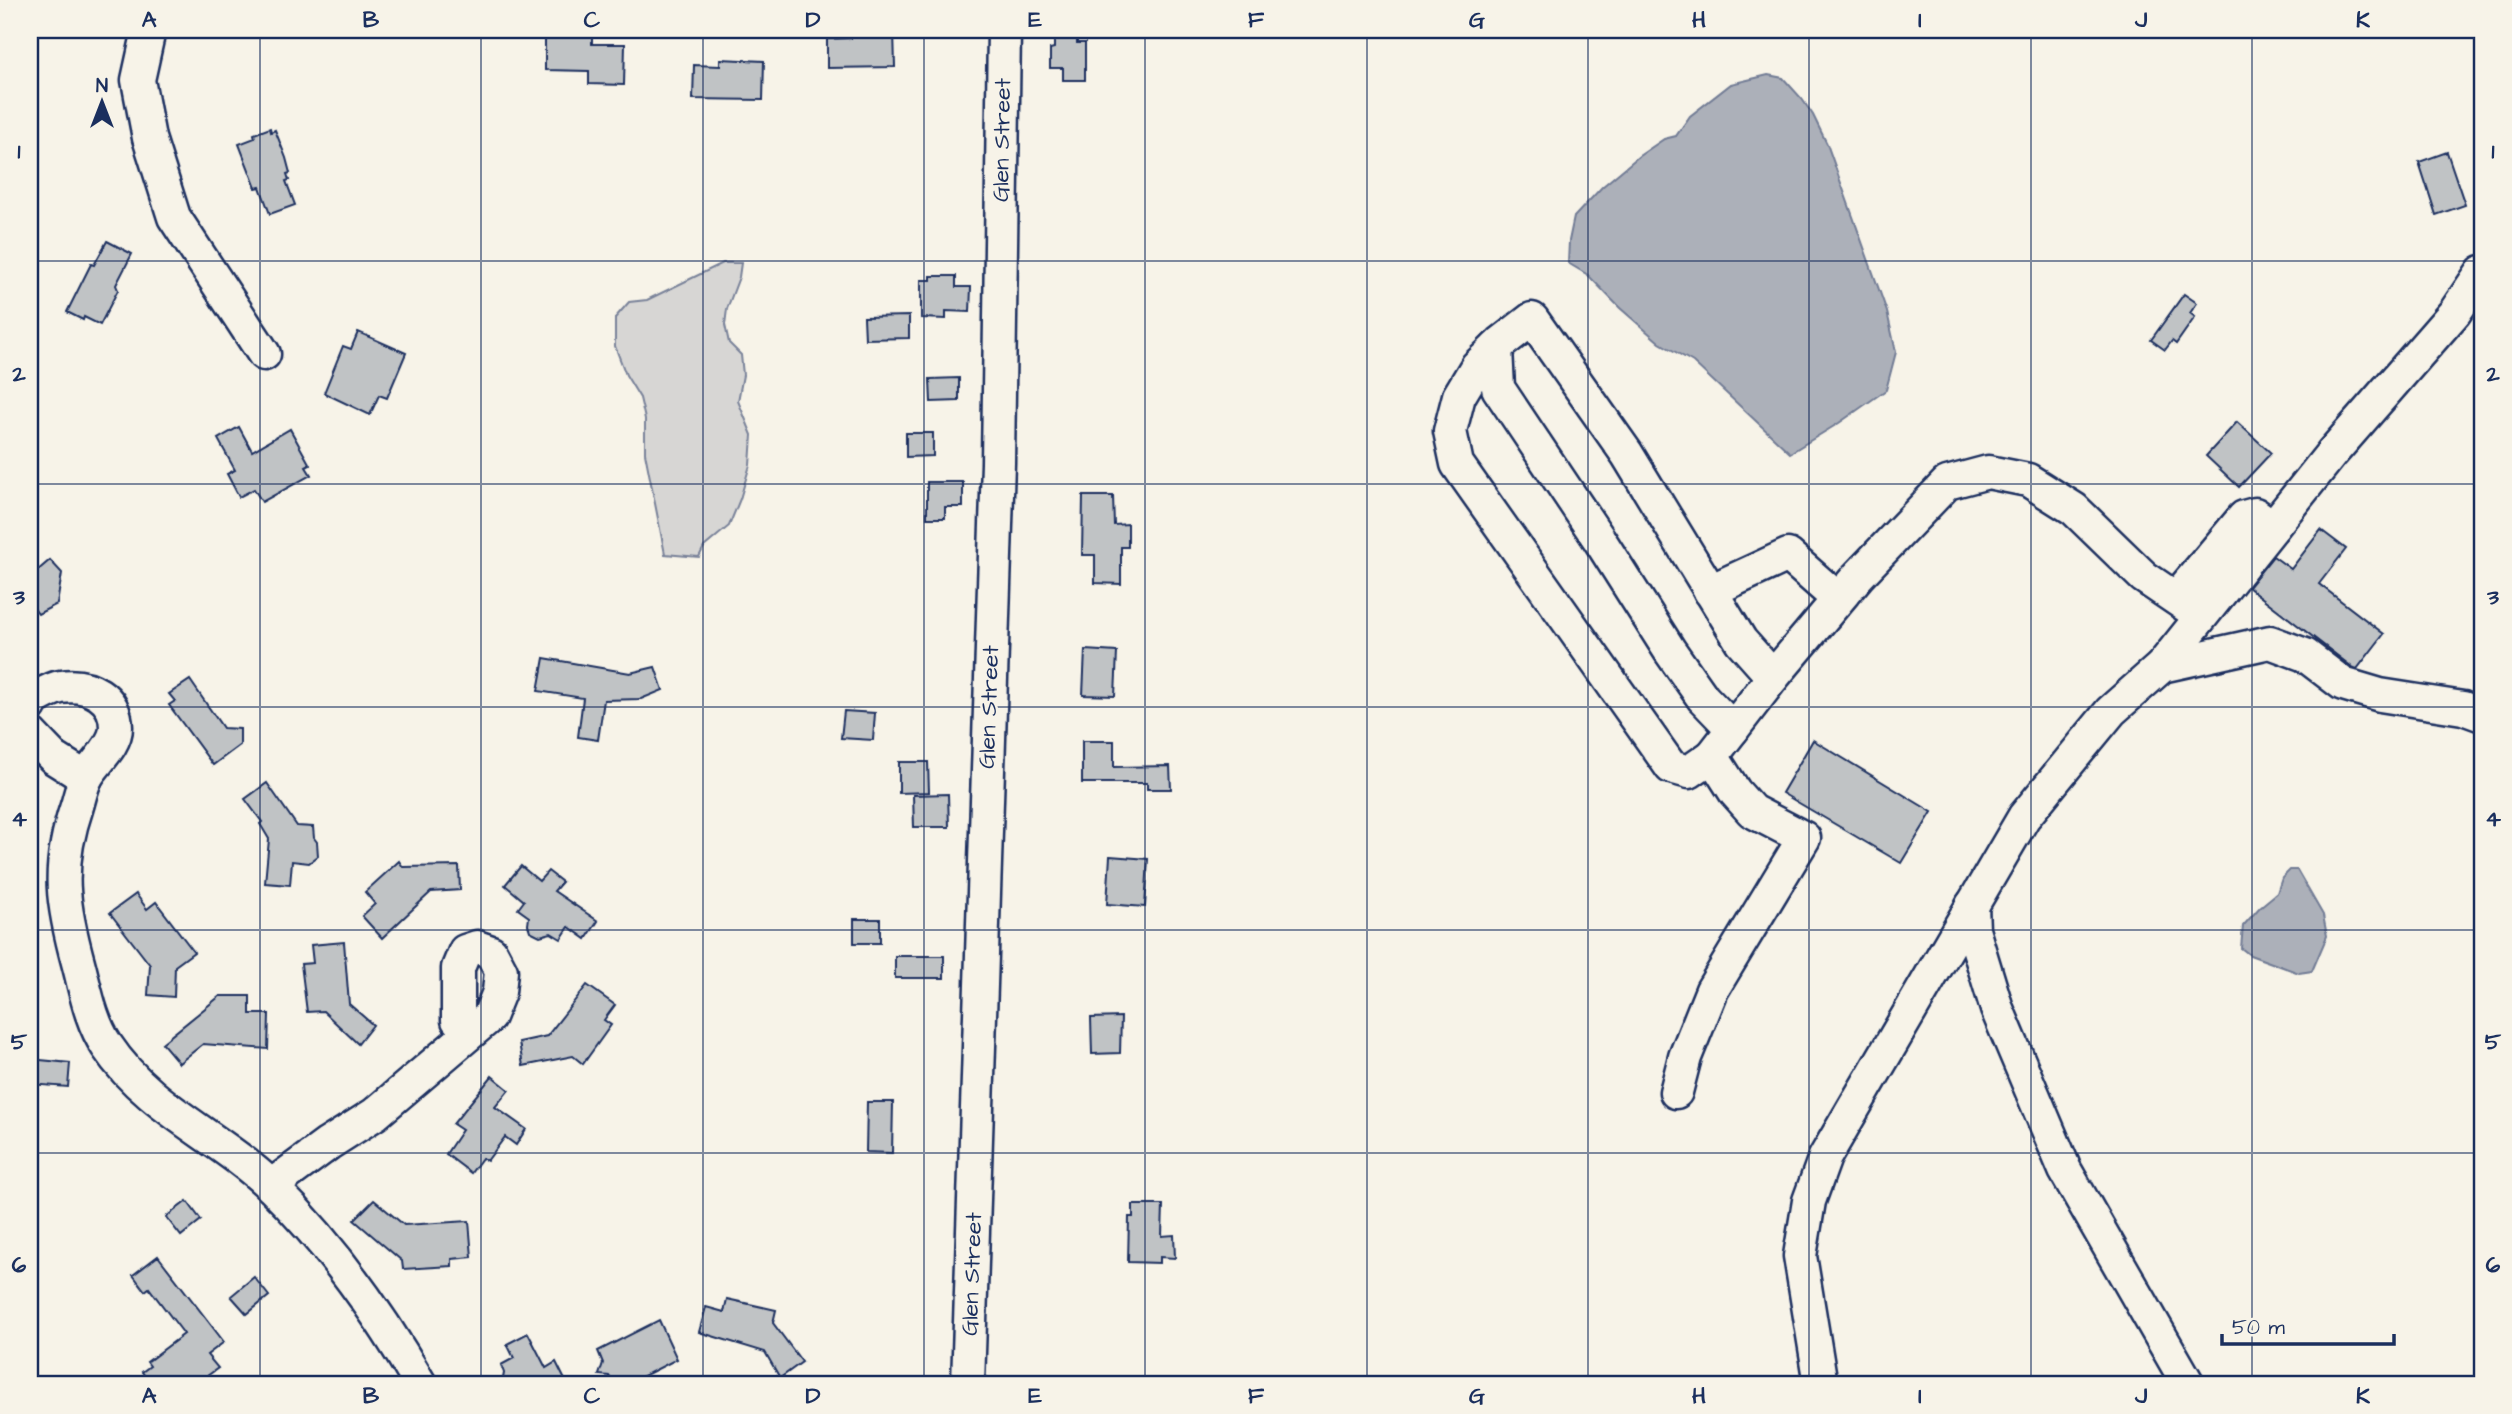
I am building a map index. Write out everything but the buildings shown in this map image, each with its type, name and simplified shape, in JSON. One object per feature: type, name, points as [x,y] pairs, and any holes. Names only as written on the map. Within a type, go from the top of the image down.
[{"type":"street","points":[[148,30],[138,80],[149,138],[174,217],[264,354]]},
{"type":"street","name":"Glen Street","points":[[968,1384],[997,477],[1004,30]]},
{"type":"street","points":[[1821,1384],[1800,1256],[1809,1201],[1825,1157],[2024,817],[2111,711],[2162,666],[2188,607],[2273,527],[2332,453],[2455,313],[2482,272]]},
{"type":"street","points":[[1773,677],[1741,641],[1627,454],[1532,319],[1477,366],[1459,396],[1450,432],[1457,464],[1671,767],[1689,772],[1712,756],[1773,677],[1839,599],[1947,483],[1988,471],[2028,480],[2074,509],[2144,577],[2188,607]]},
{"type":"street","points":[[1496,348],[1498,388],[1671,652],[1703,698],[1733,729]]},
{"type":"street","points":[[1710,591],[1788,555],[1839,599]]},
{"type":"street","points":[[2162,666],[2270,642],[2305,655],[2343,684],[2380,695],[2463,708],[2482,715]]},
{"type":"street","points":[[30,706],[32,699],[58,687],[76,687],[102,694],[114,708],[117,730],[106,752],[86,778],[71,823],[62,864],[65,913],[93,1017],[107,1045],[127,1069],[171,1112],[245,1164],[271,1186],[341,1263],[420,1384]]},
{"type":"street","points":[[30,733],[54,758],[86,778]]},
{"type":"street","points":[[1676,1092],[1685,1057],[1712,990],[1804,838],[1752,811],[1735,792],[1712,756]]},
{"type":"street","points":[[1972,905],[1973,930],[1997,1009],[2065,1170],[2188,1384]]},
{"type":"street","points":[[271,1186],[375,1114],[470,1033]]},
{"type":"shaded area","points":[[1768,75],[1783,78],[1802,99],[1827,144],[1887,312],[1896,352],[1886,390],[1790,453],[1693,362],[1660,343],[1588,275],[1568,263],[1574,217],[1602,187],[1639,156],[1664,139],[1676,136],[1690,116],[1731,84]]},
{"type":"shaded area","points":[[723,263],[741,263],[725,325],[729,343],[741,355],[743,375],[738,401],[752,435],[750,465],[729,526],[704,547],[699,557],[665,554],[645,453],[645,419],[640,398],[626,375],[615,346],[615,318],[629,302],[647,300]]},
{"type":"shaded area","points":[[2290,870],[2297,870],[2323,915],[2327,936],[2312,971],[2299,973],[2250,955],[2241,948],[2243,926],[2277,893],[2282,878]]}]
